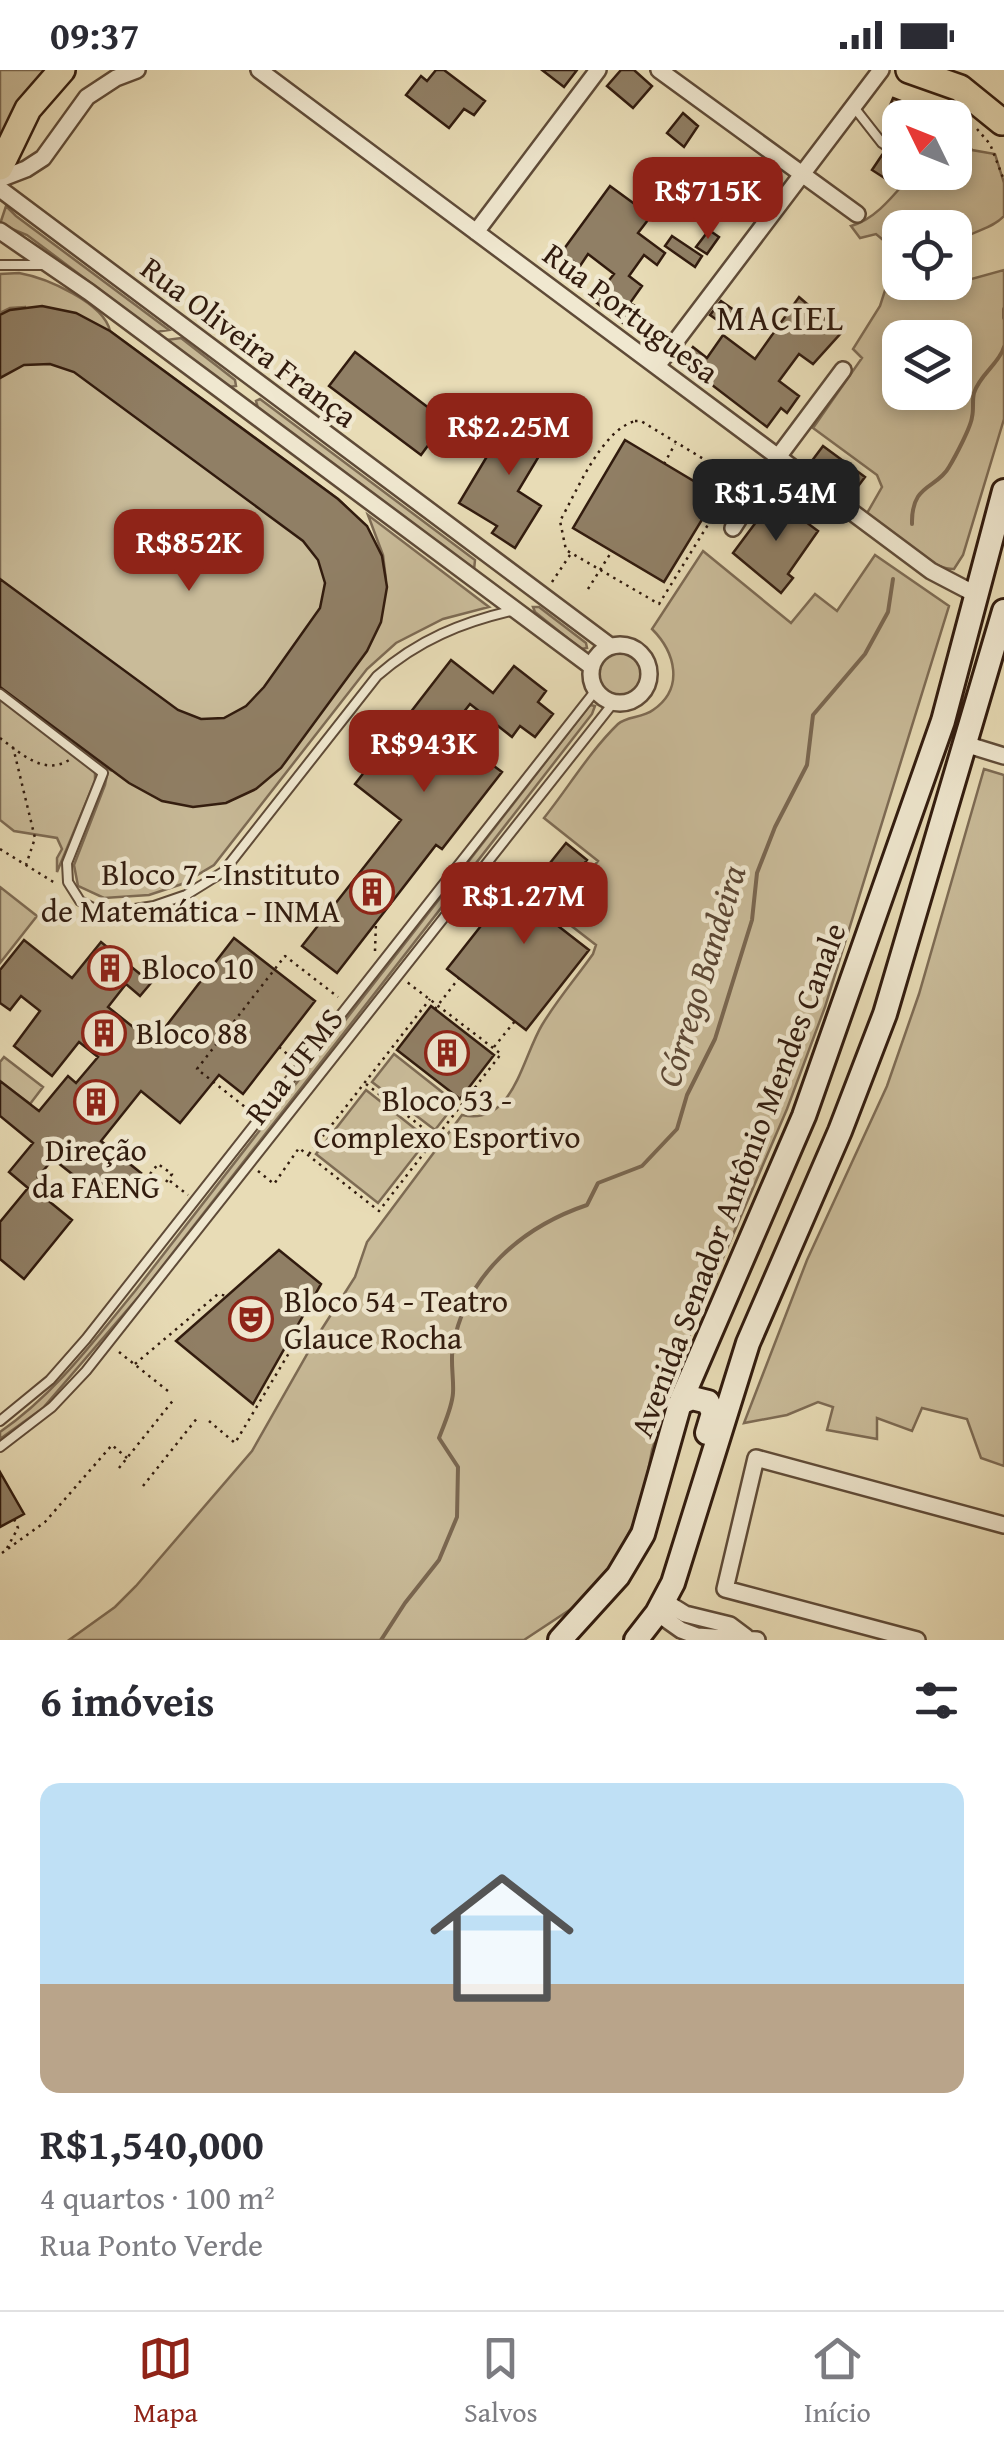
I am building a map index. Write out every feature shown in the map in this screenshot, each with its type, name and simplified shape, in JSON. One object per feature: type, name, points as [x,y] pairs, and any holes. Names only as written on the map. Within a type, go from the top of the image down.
[{"type":"main road","points":[[0,167],[28,110],[62,70]]},
{"type":"main road","points":[[909,70],[960,88],[1003,123]]},
{"type":"main road","name":"Avenida Senador Antônio Mendes Canale","points":[[560,1640],[618,1576],[643,1534],[680,1402],[804,1116],[943,721],[1004,491]]},
{"type":"main road","points":[[975,594],[990,608],[987,668]]},
{"type":"main road","name":"Avenida Senador Antônio Mendes Canale","points":[[636,1640],[660,1607],[689,1541],[748,1343],[886,1014],[1004,611]]},
{"type":"main road","points":[[943,721],[945,735],[965,744]]},
{"type":"main road","points":[[680,1402],[698,1398],[712,1406],[705,1442],[709,1465]]},
{"type":"street","points":[[0,179],[42,158],[87,97],[137,70]]},
{"type":"street","name":"Rua Portuguesa","points":[[259,70],[931,571],[975,594]]},
{"type":"street","points":[[476,232],[598,70]]},
{"type":"street","points":[[659,70],[857,214]]},
{"type":"street","points":[[656,366],[881,70]]},
{"type":"street","name":"Rua Oliveira França","points":[[0,190],[610,646]]},
{"type":"street","name":"Rua Oliveira França","points":[[0,231],[152,339],[592,667]]},
{"type":"street","points":[[48,265],[68,242]]},
{"type":"street","points":[[152,339],[187,328]]},
{"type":"street","points":[[733,528],[778,457],[843,370]]},
{"type":"street","points":[[238,404],[256,382]]},
{"type":"street","points":[[515,610],[529,588]]},
{"type":"street","points":[[610,646],[628,646],[647,664],[649,673],[643,691],[636,697],[614,702],[596,690],[592,667],[596,657],[610,646]]},
{"type":"street","points":[[965,744],[1004,756]]},
{"type":"street","points":[[917,1640],[726,1589],[756,1458],[1004,1524]]},
{"type":"street","points":[[660,1607],[681,1630],[697,1636],[751,1638]]},
{"type":"lane","points":[[853,106],[882,143]]},
{"type":"lane","points":[[0,265],[48,265]]},
{"type":"lane","points":[[0,694],[102,772],[67,863],[68,882],[80,901],[95,909],[122,911],[154,906],[186,894],[223,872],[377,676],[403,654],[449,628],[515,610]]},
{"type":"lane","name":"Rua UFMS","points":[[0,1420],[50,1380],[86,1339],[596,690]]},
{"type":"lane","name":"Rua UFMS","points":[[0,1447],[52,1407],[86,1371],[614,702]]},
{"type":"path","points":[[641,422],[725,472],[730,489],[659,604],[572,552],[566,550],[560,521],[608,438],[621,425],[641,422]]},
{"type":"path","points":[[664,464],[676,442]]},
{"type":"path","points":[[588,589],[612,551]]},
{"type":"path","points":[[552,606],[556,588],[551,584],[572,552]]},
{"type":"path","points":[[0,738],[46,766],[59,766],[70,759]]},
{"type":"path","points":[[13,748],[36,838],[26,865]]},
{"type":"path","points":[[0,849],[80,901]]},
{"type":"path","points":[[375,958],[376,922]]},
{"type":"path","points":[[259,1117],[197,1069],[230,1026],[286,956],[347,1004]]},
{"type":"path","points":[[436,1007],[459,978]]},
{"type":"path","points":[[249,1164],[274,1184],[299,1148],[379,1210],[501,1054],[403,980]]},
{"type":"path","points":[[308,1155],[430,999]]},
{"type":"path","points":[[493,1048],[514,1021]]},
{"type":"path","points":[[279,1047],[300,1064]]},
{"type":"path","points":[[365,1083],[436,1138]]},
{"type":"path","points":[[150,1174],[158,1164],[172,1174],[167,1180],[189,1196]]},
{"type":"path","points":[[135,1364],[218,1294],[227,1296]]},
{"type":"path","points":[[208,1421],[235,1444],[292,1348],[287,1344]]},
{"type":"path","points":[[114,1348],[168,1391]]},
{"type":"path","points":[[120,1468],[175,1398]]},
{"type":"path","points":[[143,1486],[198,1416]]},
{"type":"path","points":[[14,1519],[18,1528],[2,1553],[46,1522],[112,1446],[127,1458]]},
{"type":"shaded area","points":[[0,70],[51,70],[0,148]]},
{"type":"shaded area","points":[[972,150],[995,154],[1004,183],[1004,216],[972,235],[972,210],[882,210],[882,239],[876,234],[860,238],[851,226],[878,211],[898,190],[972,190]]},
{"type":"shaded area","points":[[6,206],[169,330],[156,332],[27,235],[0,224]]},
{"type":"shaded area","points":[[1004,270],[1004,419],[963,555],[954,569],[921,556],[866,515],[882,487],[877,475],[813,428],[862,358],[853,349],[882,300],[972,300],[972,279]]},
{"type":"shaded area","points":[[19,273],[59,286],[86,302],[106,321],[110,331],[338,499],[370,535],[386,580],[383,555],[368,515],[489,607],[443,619],[396,643],[367,669],[214,865],[182,884],[149,895],[104,898],[78,886],[74,865],[105,785],[107,775],[102,766],[112,771],[0,689],[0,315],[26,307],[0,313],[0,274]]},
{"type":"shaded area","points":[[181,338],[235,380],[236,386],[229,387],[166,340]]},
{"type":"shaded area","points":[[260,399],[475,560],[474,570],[258,408],[256,401]]},
{"type":"shaded area","points":[[703,551],[791,623],[815,594],[837,611],[875,555],[949,606],[825,1007],[787,1109],[689,1337],[652,1450],[641,1508],[615,1561],[577,1605],[524,1640],[69,1640],[115,1607],[136,1586],[252,1451],[355,1277],[367,1242],[462,1115],[479,1116],[493,1111],[504,1100],[514,1087],[542,1025],[593,954],[596,945],[556,914],[598,861],[544,818],[618,724],[649,713],[670,691],[671,659],[652,629]]},
{"type":"shaded area","points":[[533,607],[539,607],[586,643],[587,648],[581,649]]},
{"type":"shaded area","points":[[620,651],[635,658],[642,673],[635,688],[620,695],[605,688],[598,673],[605,658]]},
{"type":"shaded area","points":[[0,699],[95,772],[95,781],[57,872],[62,849],[57,838],[14,831],[0,820]]},
{"type":"shaded area","points":[[590,705],[595,706],[592,714],[140,1295],[43,1408],[0,1439],[0,1432],[55,1385],[135,1291]]},
{"type":"shaded area","points":[[984,769],[1004,775],[1004,1466],[981,1458],[967,1419],[922,1408],[912,1431],[877,1418],[877,1439],[827,1430],[833,1407],[818,1402],[787,1415],[744,1423],[807,1260],[887,1086],[919,994]]},
{"type":"shaded area","points":[[0,887],[37,916],[0,963]]},
{"type":"shaded area","points":[[394,1054],[456,1103],[435,1130],[372,1082]]},
{"type":"shaded area","points":[[4,1057],[43,1087],[30,1104],[0,1081],[0,1062]]},
{"type":"shaded area","points":[[366,1090],[428,1139],[378,1203],[316,1154]]},
{"type":"building","points":[[436,70],[444,70],[485,101],[474,115],[464,109],[449,128],[406,95],[421,76],[427,81]]},
{"type":"building","points":[[542,70],[577,70],[564,87]]},
{"type":"building","points":[[621,70],[634,70],[652,86],[633,108],[607,86]]},
{"type":"building","points":[[683,113],[698,126],[684,147],[667,133]]},
{"type":"building","points":[[882,155],[882,176],[872,170]]},
{"type":"building","points":[[610,186],[651,216],[638,233],[665,253],[657,265],[644,255],[629,276],[642,286],[623,323],[593,300],[614,274],[588,254],[580,266],[561,253]]},
{"type":"building","points":[[709,230],[719,237],[707,254],[696,247]]},
{"type":"building","points":[[672,236],[702,256],[695,267],[665,246]]},
{"type":"building","points":[[799,297],[841,333],[813,364],[799,354],[779,381],[799,396],[787,413],[781,408],[767,427],[682,362],[693,347],[707,358],[723,335],[755,359]]},
{"type":"building","points":[[721,301],[744,317],[734,332],[710,315]]},
{"type":"building","points":[[42,306],[76,313],[110,331],[338,499],[367,526],[382,556],[387,587],[381,622],[367,651],[281,768],[256,789],[226,803],[193,807],[162,801],[129,783],[0,687],[0,579],[178,710],[201,719],[224,718],[246,706],[264,687],[320,608],[325,583],[318,560],[303,541],[74,372],[50,364],[24,365],[0,378],[0,315]]},
{"type":"building","points":[[355,352],[446,421],[421,455],[329,386]]},
{"type":"building","points":[[516,408],[554,431],[518,491],[541,506],[515,548],[492,533],[497,526],[459,503]]},
{"type":"building","points":[[625,440],[717,495],[664,582],[573,528]]},
{"type":"building","points":[[823,446],[865,477],[850,497],[811,462]]},
{"type":"building","points":[[774,498],[818,531],[788,574],[793,578],[781,593],[733,553]]},
{"type":"building","points":[[451,660],[493,693],[514,666],[546,691],[538,702],[553,714],[535,737],[520,726],[512,737],[470,704],[448,732],[502,772],[442,849],[436,845],[337,973],[302,946],[401,820],[355,784]]},
{"type":"building","points":[[566,843],[587,860],[544,915],[589,950],[526,1030],[447,969],[510,889],[522,898]]},
{"type":"building","points":[[234,938],[315,1001],[243,1094],[219,1075],[180,1123],[141,1091],[101,1141],[141,1173],[131,1186],[118,1176],[109,1188],[102,1183],[95,1192],[53,1159],[38,1177],[58,1193],[50,1202],[72,1220],[24,1279],[0,1259],[0,1222],[28,1188],[9,1172],[33,1143],[0,1116],[0,1081],[39,1111],[68,1076],[76,1083],[98,1057],[79,1042],[52,1076],[14,1046],[40,1011],[21,996],[10,1010],[0,1003],[0,970],[24,940],[72,978],[101,942],[151,983],[140,996],[126,984],[108,1007],[153,1043]]},
{"type":"building","name":"Bloco 53 - Complexo Esportivo","points":[[431,1006],[494,1055],[460,1099],[397,1050]]},
{"type":"building","name":"Bloco 54 - Teatro Glauce Rocha","points":[[279,1250],[321,1284],[253,1404],[176,1341]]},
{"type":"building","points":[[0,1472],[24,1514],[0,1527]]},
{"type":"waterway","name":"Córrego Bandeira","points":[[1004,309],[1004,318]]},
{"type":"waterway","name":"Córrego Bandeira","points":[[912,524],[916,501],[952,462],[971,422],[977,386],[1004,347]]},
{"type":"waterway","name":"Córrego Bandeira","points":[[381,1640],[439,1560],[457,1517],[458,1467],[439,1438],[452,1399],[453,1346],[470,1297],[484,1276],[519,1241],[540,1226],[587,1205],[598,1183],[642,1166],[677,1129],[687,1095],[715,1039],[752,920],[757,873],[807,765],[813,715],[865,654],[888,612],[893,579]]},
{"type":"place","name":"Bloco 7 - Instituto de Matemática - INMA","points":[[372,892]]},
{"type":"place","name":"Bloco 10","points":[[110,968]]},
{"type":"place","name":"Bloco 88","points":[[104,1033]]},
{"type":"place","name":"Bloco 53 - Complexo Esportivo","points":[[447,1053]]},
{"type":"place","name":"Direção da FAENG","points":[[96,1102]]},
{"type":"place","name":"Bloco 54 - Teatro Glauce Rocha","points":[[251,1319]]},
{"type":"district","name":"MACIEL","points":[[781,318]]}]
